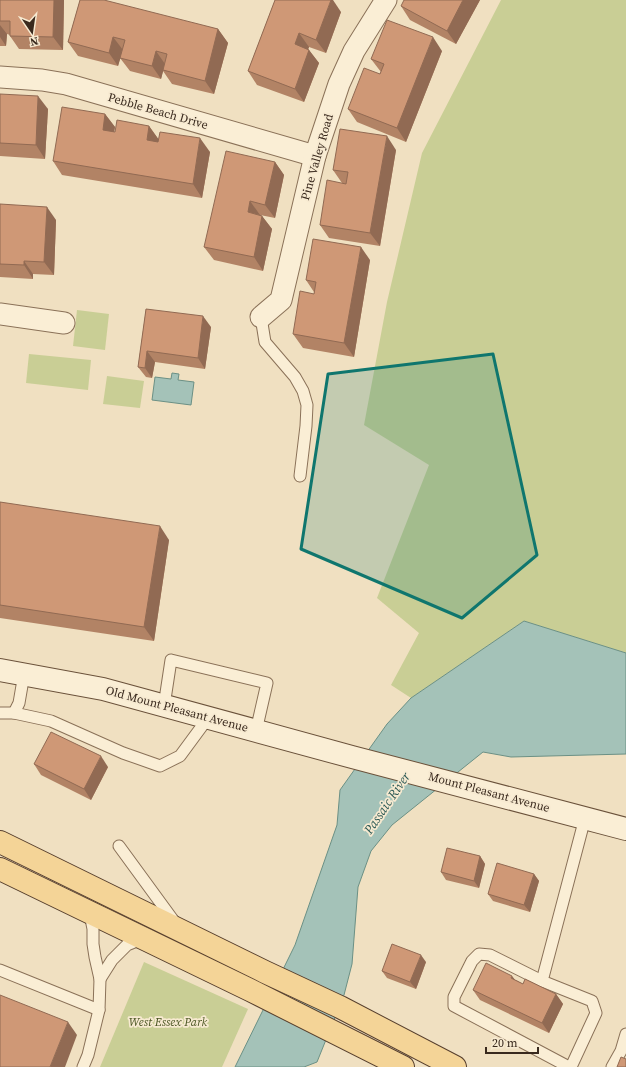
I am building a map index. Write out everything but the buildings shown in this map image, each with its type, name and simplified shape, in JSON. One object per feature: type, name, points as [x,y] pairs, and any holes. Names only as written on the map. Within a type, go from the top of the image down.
[{"type":"main road","points":[[0,842],[265,972],[340,1007],[455,1067]]},
{"type":"main road","points":[[0,869],[90,914],[250,990],[403,1067]]},
{"type":"street","name":"Pine Valley Road","points":[[261,317],[280,300],[314,156],[339,84],[354,50],[386,0]]},
{"type":"street","name":"Pebble Beach Drive","points":[[0,77],[42,80],[66,84],[314,156]]},
{"type":"street","points":[[0,314],[64,323]]},
{"type":"street","name":"Old Mount Pleasant Avenue","points":[[0,670],[103,689],[352,757]]},
{"type":"street","name":"Mount Pleasant Avenue","points":[[352,757],[626,828]]},
{"type":"lane","points":[[261,317],[265,342],[294,377],[303,391],[307,405],[300,476]]},
{"type":"lane","points":[[164,706],[170,660],[267,683],[256,731]]},
{"type":"lane","points":[[14,714],[19,703],[24,674]]},
{"type":"lane","points":[[0,713],[51,721],[123,753],[160,766],[180,756],[208,718]]},
{"type":"lane","points":[[542,981],[585,818]]},
{"type":"lane","points":[[119,846],[181,931]]},
{"type":"lane","points":[[83,1067],[88,1055],[99,1010],[100,979],[93,944],[93,929],[90,914]]},
{"type":"lane","points":[[100,979],[112,960],[127,945],[142,939]]},
{"type":"lane","points":[[479,954],[490,955],[542,981],[592,1001],[596,1013],[570,1067],[454,1006],[454,997],[472,961],[479,954]]},
{"type":"lane","points":[[0,970],[99,1010]]},
{"type":"lane","points":[[612,1067],[623,1052],[626,1034]]},
{"type":"highlighted area","points":[[493,354],[537,555],[462,618],[301,549],[328,374]]},
{"type":"green space","points":[[501,0],[626,0],[626,653],[524,621],[411,698],[391,685],[419,633],[377,598],[429,465],[364,425],[387,302],[422,153]]},
{"type":"green space","points":[[77,310],[109,314],[105,350],[73,346]]},
{"type":"green space","points":[[29,354],[91,360],[88,390],[26,383]]},
{"type":"green space","points":[[107,376],[144,381],[140,408],[103,404]]},
{"type":"green space","name":"West Essex Park","points":[[144,962],[248,1009],[222,1067],[100,1067]]},
{"type":"water","points":[[172,373],[179,374],[178,380],[194,382],[191,405],[152,400],[155,377],[171,379]]},
{"type":"water","name":"Passaic River","points":[[524,621],[626,653],[626,754],[511,757],[483,752],[392,825],[371,851],[358,887],[352,964],[344,995],[317,1062],[304,1067],[235,1067],[295,945],[337,825],[340,790],[387,724],[411,698]]}]
